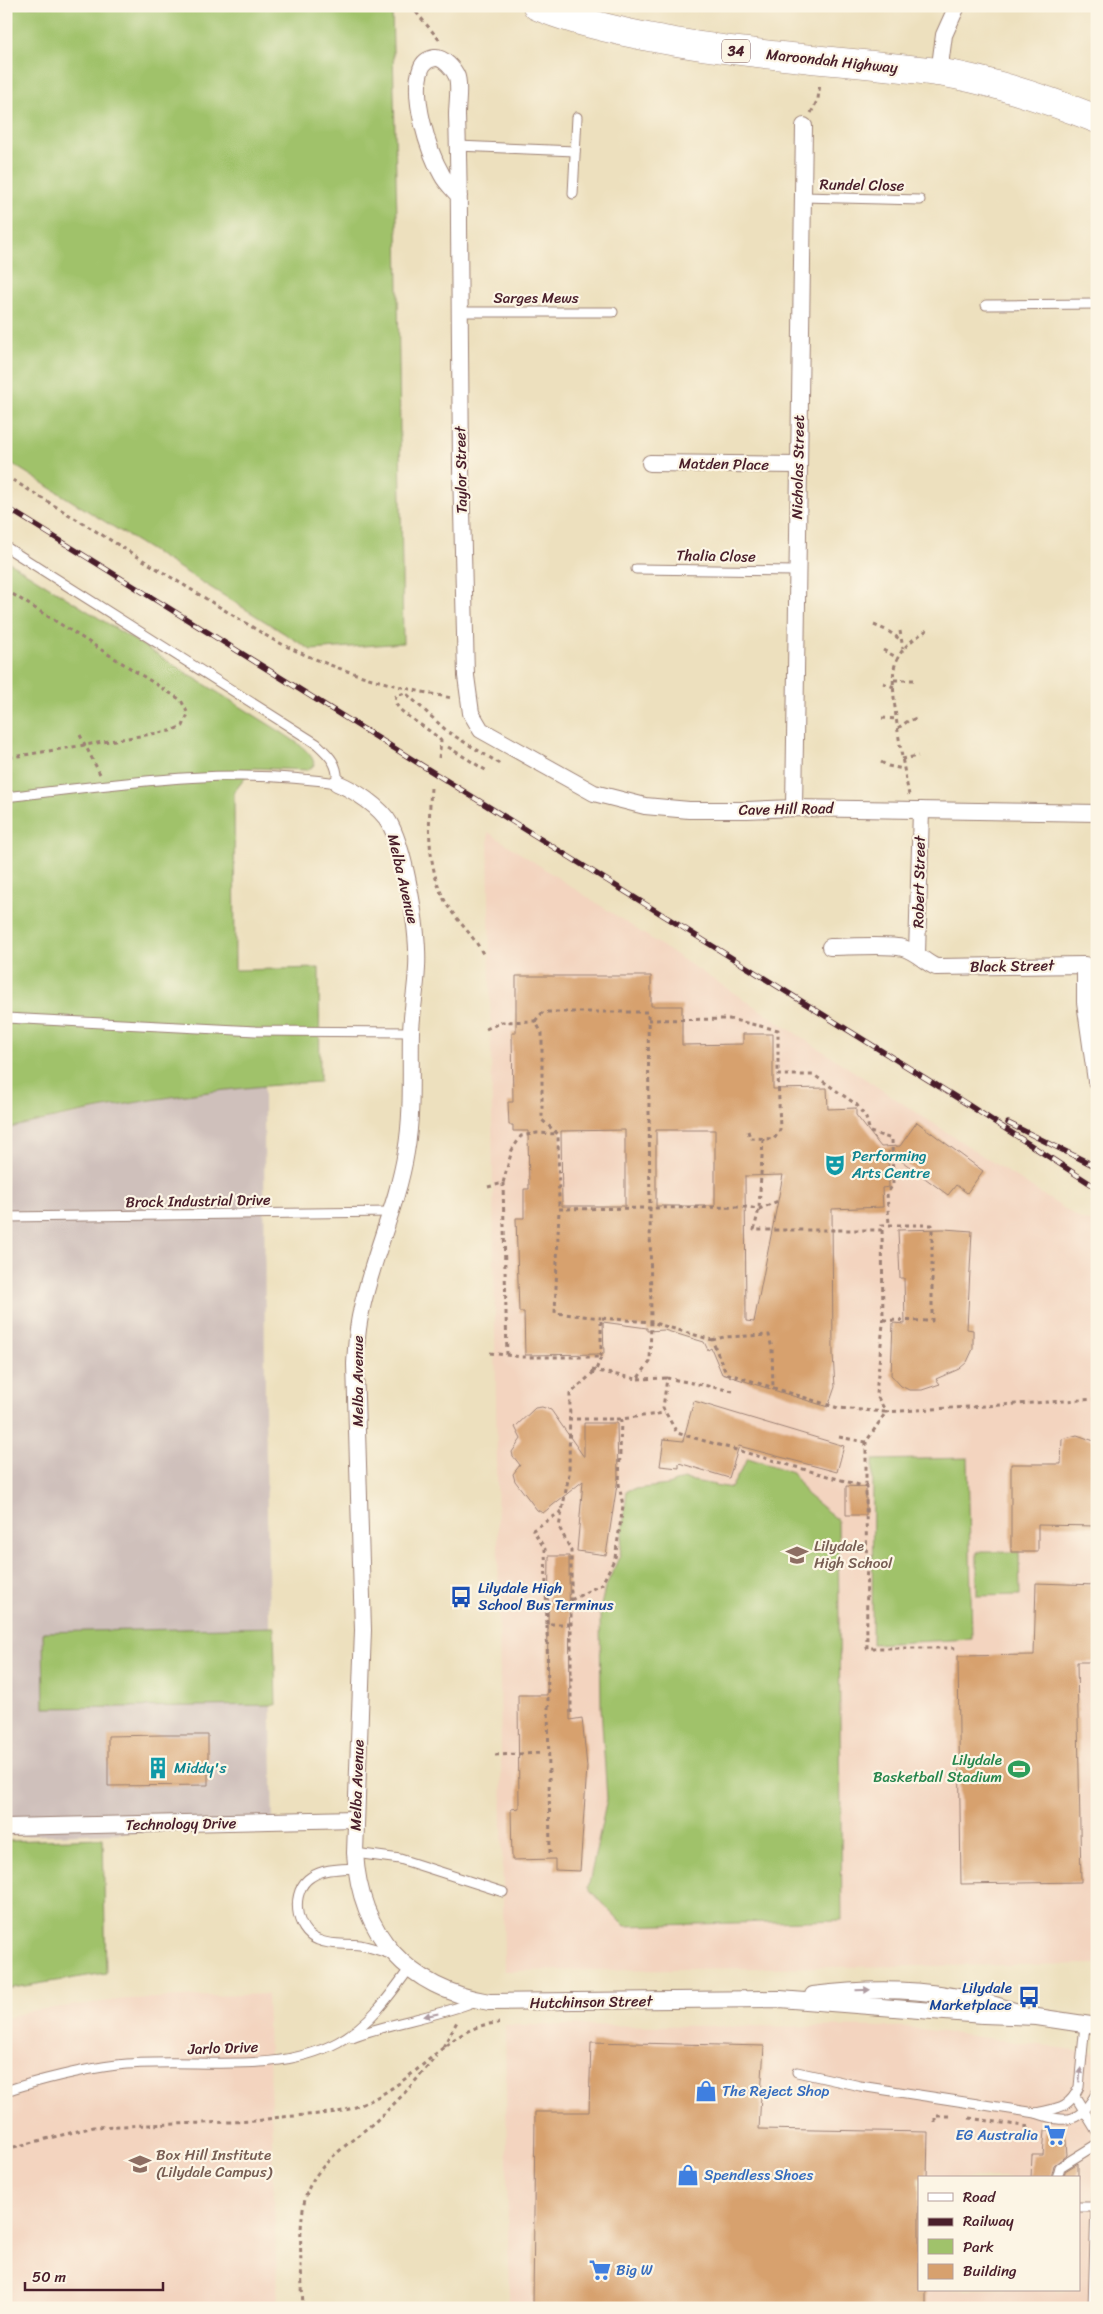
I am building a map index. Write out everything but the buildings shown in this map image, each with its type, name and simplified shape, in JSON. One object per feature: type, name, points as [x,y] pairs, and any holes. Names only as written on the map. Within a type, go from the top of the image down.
[{"type":"highway","name":"Maroondah Highway","points":[[537,6],[596,25],[716,49],[938,73],[1004,87],[1097,118]]},
{"type":"street","points":[[938,73],[944,35],[957,6]]},
{"type":"street","name":"Taylor Street","points":[[459,196],[442,175],[425,132],[417,95],[417,82],[422,67],[428,60],[437,58],[444,61],[457,76],[459,196],[461,488],[466,676],[471,713],[481,730],[491,736]]},
{"type":"street","name":"Nicholas Street","points":[[794,808],[804,126]]},
{"type":"street","name":"Matden Place","points":[[650,463],[798,465]]},
{"type":"street","name":"Cave Hill Road","points":[[491,736],[594,792],[645,806],[689,810],[794,808],[1097,813]]},
{"type":"street","name":"Melba Avenue","points":[[337,783],[360,794],[389,822],[399,848],[413,912],[417,966],[411,1032],[409,1127],[406,1152],[391,1212],[361,1311],[356,1339],[355,1364],[363,1630],[355,1819],[356,1860],[361,1894],[372,1924],[396,1956],[409,1969]]},
{"type":"street","name":"Robert Street","points":[[917,810],[917,954]]},
{"type":"street","name":"Black Street","points":[[830,948],[902,947],[917,954],[925,963],[936,967],[1085,965],[1084,1002],[1096,1081]]},
{"type":"street","name":"Technology Drive","points":[[6,1827],[355,1819]]},
{"type":"street","name":"Hutchinson Street","points":[[409,1969],[452,1994],[478,2000],[514,2003],[780,1999],[919,2009],[983,2016],[1037,2017],[1091,2025]]},
{"type":"street","name":"Hutchinson Street","points":[[780,1999],[859,1990],[919,1992],[974,1998],[1037,2017]]},
{"type":"street","points":[[919,1992],[919,2009]]},
{"type":"lane","points":[[573,194],[578,117]]},
{"type":"lane","points":[[458,146],[575,151]]},
{"type":"lane","name":"Rundel Close","points":[[803,197],[920,200]]},
{"type":"lane","points":[[986,305],[1097,304]]},
{"type":"lane","name":"Sarges Mews","points":[[460,312],[613,312]]},
{"type":"lane","points":[[6,547],[317,744],[335,764],[337,769],[337,783],[310,779],[250,775],[138,781],[6,797]]},
{"type":"lane","name":"Thalia Close","points":[[636,568],[796,571]]},
{"type":"lane","points":[[6,1018],[247,1031],[411,1032]]},
{"type":"lane","name":"Brock Industrial Drive","points":[[6,1217],[391,1212]]},
{"type":"lane","points":[[396,1956],[360,1945],[331,1944],[316,1940],[306,1931],[298,1915],[297,1901],[300,1887],[311,1877],[356,1860],[400,1859],[502,1892]]},
{"type":"lane","name":"Jarlo Drive","points":[[6,2091],[28,2084],[117,2065],[288,2059],[309,2054],[338,2042],[369,2019],[409,1969]]},
{"type":"lane","points":[[338,2042],[386,2025],[453,2010],[478,2000]]},
{"type":"lane","points":[[1036,2113],[1066,2106],[1075,2096],[1079,2087],[1091,2025]]},
{"type":"lane","points":[[797,2072],[860,2086],[1036,2113],[1064,2121],[1084,2111],[1097,2092]]},
{"type":"lane","points":[[1075,2096],[1097,2132]]},
{"type":"lane","points":[[1058,2176],[1060,2166],[1097,2144]]},
{"type":"lane","points":[[1093,2308],[1097,2168]]},
{"type":"lane","points":[[1080,2208],[1096,2207]]},
{"type":"path","points":[[804,126],[818,99],[820,83]]},
{"type":"path","points":[[6,476],[297,652],[329,666],[370,679],[470,702]]},
{"type":"path","points":[[6,590],[181,700],[187,709],[186,722],[178,728],[6,758]]},
{"type":"path","points":[[874,625],[888,631],[901,640]]},
{"type":"path","points":[[917,810],[902,759],[894,687],[894,667],[908,643],[928,630]]},
{"type":"path","points":[[900,631],[903,650]]},
{"type":"path","points":[[883,650],[898,658]]},
{"type":"path","points":[[894,680],[918,680]]},
{"type":"path","points":[[883,684],[894,687]]},
{"type":"path","points":[[439,758],[441,741],[413,718],[398,709],[395,701],[396,696],[405,693],[454,736],[502,765]]},
{"type":"path","points":[[882,718],[897,719]]},
{"type":"path","points":[[898,728],[908,721],[917,718]]},
{"type":"path","points":[[80,734],[99,770],[101,786]]},
{"type":"path","points":[[448,747],[487,771]]},
{"type":"path","points":[[902,759],[918,756]]},
{"type":"path","points":[[881,762],[888,766],[904,768]]},
{"type":"path","points":[[431,788],[430,845],[442,896],[476,941],[483,954]]},
{"type":"path","points":[[486,1028],[502,1022],[535,1021],[543,1012],[648,1012],[650,1362],[637,1379]]},
{"type":"path","points":[[648,1020],[729,1018],[778,1030],[780,1130],[774,1138],[750,1138],[748,1131]]},
{"type":"path","points":[[535,1021],[542,1033],[542,1120],[558,1134],[555,1313],[651,1322],[712,1340],[724,1337],[768,1335],[772,1349],[773,1388]]},
{"type":"path","points":[[778,1075],[814,1075],[857,1105],[866,1118],[870,1132],[892,1140],[893,1184],[887,1193],[889,1225]]},
{"type":"path","points":[[507,1356],[503,1183],[512,1150],[521,1136],[538,1133],[558,1134]]},
{"type":"path","points":[[763,1138],[758,1209],[754,1230],[882,1230]]},
{"type":"path","points":[[488,1187],[503,1183]]},
{"type":"path","points":[[558,1209],[745,1207],[758,1209],[778,1201]]},
{"type":"path","points":[[883,1320],[932,1321],[932,1225],[882,1225],[883,1320],[876,1394],[886,1412]]},
{"type":"path","points":[[571,1714],[572,1550],[559,1527],[569,1474],[568,1419],[570,1394],[594,1370],[601,1357],[601,1318]]},
{"type":"path","points":[[712,1340],[726,1373],[838,1408],[886,1412],[1097,1399]]},
{"type":"path","points":[[490,1353],[507,1356],[601,1357]]},
{"type":"path","points":[[594,1370],[637,1379],[667,1378],[734,1391]]},
{"type":"path","points":[[667,1378],[663,1408],[676,1433],[866,1487]]},
{"type":"path","points":[[886,1412],[866,1442],[867,1648],[959,1648]]},
{"type":"path","points":[[568,1419],[601,1421],[666,1414]]},
{"type":"path","points":[[571,1600],[602,1584],[615,1558],[623,1506],[619,1484],[621,1419]]},
{"type":"path","points":[[839,1437],[866,1442]]},
{"type":"path","points":[[550,1853],[545,1549],[533,1530],[562,1510]]},
{"type":"path","points":[[547,1624],[571,1624]]},
{"type":"path","points":[[495,1755],[543,1753]]},
{"type":"path","points":[[303,2308],[302,2241],[308,2190],[319,2173],[334,2157],[378,2119],[408,2089],[439,2052],[460,2017],[478,2000]]},
{"type":"path","points":[[6,2149],[94,2127],[257,2121],[275,2117],[337,2112],[353,2108],[388,2091],[470,2029],[484,2024],[499,2023]]},
{"type":"shaded area","name":"Lilydale High School","points":[[488,832],[1032,1188],[1082,1220],[1097,1222],[1097,1964],[504,1971]]},
{"type":"shaded area","points":[[264,1085],[265,1407],[273,1829],[6,1836],[6,1129],[117,1106],[217,1090]]},
{"type":"shaded area","name":"Box Hill Institute (Lilydale Campus)","points":[[267,1994],[278,2308],[6,2308],[6,2019],[28,2011],[126,1999]]},
{"type":"shaded area","name":"Lilydale Marketplace","points":[[505,2025],[906,2027],[1097,2053],[1097,2308],[509,2308]]},
{"type":"green space","points":[[6,6],[392,6],[403,643],[311,650],[6,460]]},
{"type":"green space","points":[[6,560],[281,732],[310,755],[314,765],[308,770],[253,768],[234,792],[235,970],[319,968],[320,1082],[241,1088],[162,1098],[6,1129]]},
{"type":"green space","points":[[748,1458],[792,1472],[806,1494],[838,1520],[842,1920],[625,1926],[588,1888],[607,1799],[601,1708],[600,1610],[605,1588],[620,1555],[627,1490],[668,1485],[683,1479],[731,1488]]},
{"type":"green space","points":[[968,1458],[972,1639],[872,1644],[873,1460]]},
{"type":"green space","points":[[977,1552],[1019,1552],[1020,1595],[977,1596]]},
{"type":"green space","points":[[274,1627],[276,1705],[44,1708],[43,1632]]},
{"type":"green space","points":[[103,1838],[106,1973],[6,1989],[6,1841]]},
{"type":"railway","points":[[6,507],[967,1104],[1097,1188]]},
{"type":"railway","points":[[1008,1123],[1097,1167]]},
{"type":"place","name":"Performing Arts Centre","points":[[835,1165]]},
{"type":"place","name":"Lilydale High School","points":[[797,1555]]},
{"type":"place","name":"Lilydale High School Bus Terminus","points":[[461,1597]]},
{"type":"place","name":"Middy's","points":[[158,1768]]},
{"type":"place","name":"Lilydale Basketball Stadium","points":[[1019,1769]]},
{"type":"place","name":"Lilydale Marketplace","points":[[1029,1997]]},
{"type":"place","name":"The Reject Shop","points":[[706,2091]]},
{"type":"place","name":"EG Australia","points":[[1055,2135]]},
{"type":"place","name":"Box Hill Institute (Lilydale Campus)","points":[[140,2164]]},
{"type":"place","name":"Spendless Shoes","points":[[688,2175]]},
{"type":"place","name":"Big W","points":[[600,2270]]}]
